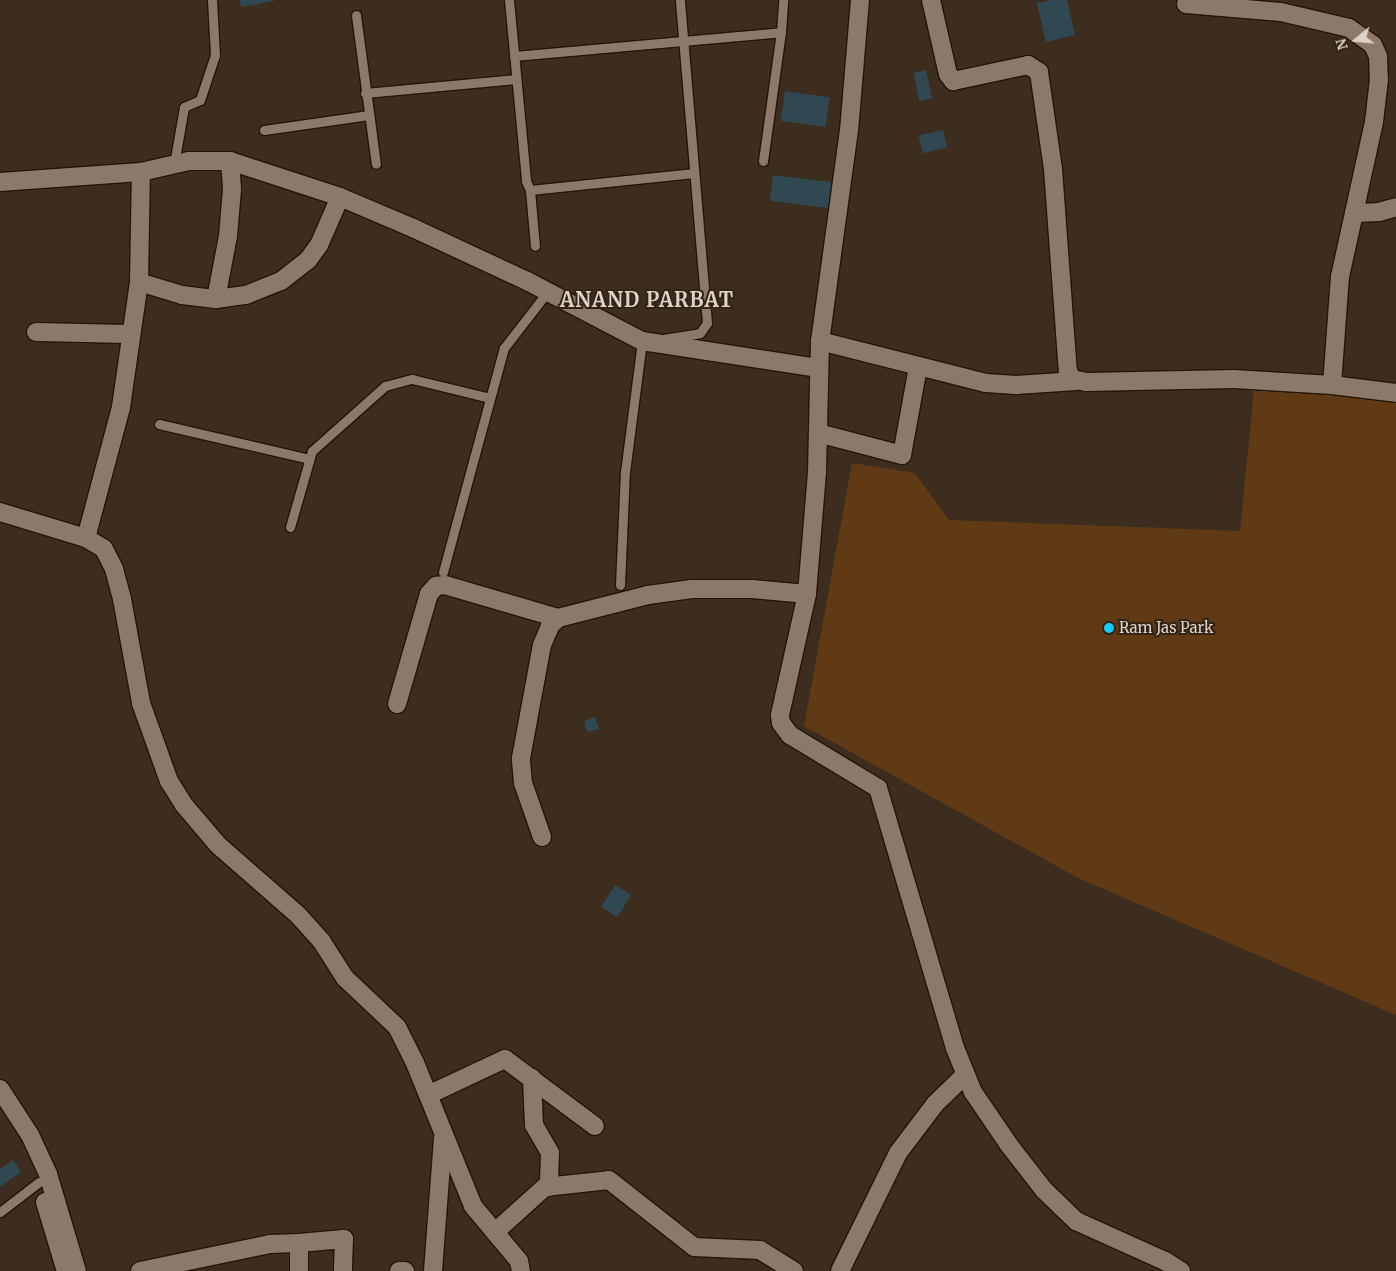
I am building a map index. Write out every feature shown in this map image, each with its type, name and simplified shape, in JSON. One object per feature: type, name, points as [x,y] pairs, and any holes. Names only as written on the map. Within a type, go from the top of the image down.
[{"type":"street","points":[[860,0],[849,130],[820,341],[818,433],[807,594],[780,716],[781,723],[790,735],[878,788],[965,1075],[1009,1146],[1060,1208],[1076,1221],[1165,1260],[1181,1271]]},
{"type":"street","points":[[931,0],[948,74],[953,81],[1028,65],[1039,72],[1053,169],[1068,371],[1076,381]]},
{"type":"street","points":[[1186,4],[1303,16],[1349,28],[1373,45],[1378,56],[1379,79],[1374,122],[1340,276],[1332,385]]},
{"type":"street","points":[[216,299],[228,236],[230,161]]},
{"type":"street","points":[[0,182],[141,172],[174,164],[230,161],[340,197],[548,291],[645,342],[818,368]]},
{"type":"street","points":[[86,538],[117,428],[139,282],[141,172]]},
{"type":"street","points":[[139,282],[182,295],[216,299],[246,295],[281,281],[296,270],[319,245],[340,197]]},
{"type":"street","points":[[1354,213],[1379,212],[1396,207]]},
{"type":"street","points":[[36,332],[130,334]]},
{"type":"street","points":[[820,341],[918,367],[1003,385],[1076,381],[1234,379],[1332,385],[1396,394]]},
{"type":"street","points":[[818,433],[902,455],[918,367]]},
{"type":"street","points":[[0,512],[86,538],[104,549],[114,569],[141,703],[169,781],[184,805],[218,844],[298,915],[322,942],[345,978],[397,1027],[428,1095],[473,1206],[518,1261],[520,1271]]},
{"type":"street","points":[[397,704],[428,594],[436,586],[445,585],[558,618],[648,595],[685,590],[752,589],[807,594]]},
{"type":"street","points":[[542,837],[524,783],[521,758],[542,645],[550,626],[558,618]]},
{"type":"street","points":[[428,1095],[506,1059],[595,1126]]},
{"type":"street","points":[[840,1271],[898,1153],[935,1104],[965,1075]]},
{"type":"street","points":[[532,1078],[534,1125],[550,1153],[549,1187]]},
{"type":"street","points":[[0,1089],[30,1135],[48,1174],[77,1271]]},
{"type":"street","points":[[0,1105],[28,1153],[39,1182],[66,1271]]},
{"type":"street","points":[[434,1271],[444,1134]]},
{"type":"street","points":[[495,1232],[549,1187],[609,1180],[694,1247],[760,1250],[794,1271]]},
{"type":"street","points":[[140,1271],[270,1244],[344,1239],[343,1271]]},
{"type":"street","points":[[299,1243],[299,1271]]},
{"type":"street","points":[[399,1271],[405,1271]]},
{"type":"lane","points":[[174,164],[184,107],[200,100],[215,55],[212,0]]},
{"type":"lane","points":[[509,0],[526,181],[530,190],[535,246]]},
{"type":"lane","points":[[620,585],[625,472],[645,342],[700,333],[707,324],[680,0]]},
{"type":"lane","points":[[763,161],[782,32],[783,0]]},
{"type":"lane","points":[[356,14],[376,164]]},
{"type":"lane","points":[[514,56],[782,32]]},
{"type":"lane","points":[[366,93],[516,79]]},
{"type":"lane","points":[[264,130],[369,115]]},
{"type":"lane","points":[[530,190],[694,173]]},
{"type":"lane","points":[[443,572],[504,348],[548,291]]},
{"type":"lane","points":[[290,527],[309,459],[327,434],[374,393],[394,382],[412,379],[490,398]]},
{"type":"lane","points":[[159,424],[309,459]]},
{"type":"lane","points":[[0,1212],[39,1182]]},
{"type":"shaded area","name":"Ram Jas Park","points":[[1255,381],[1396,397],[1396,1015],[1078,878],[804,726],[852,463],[915,473],[949,520],[1240,531]]},
{"type":"building","points":[[240,0],[274,0],[274,1],[241,7]]},
{"type":"building","points":[[1067,0],[1075,35],[1046,42],[1037,3]]},
{"type":"building","points":[[926,70],[932,98],[919,101],[913,73]]},
{"type":"building","points":[[785,91],[830,97],[825,127],[781,121]]},
{"type":"building","points":[[943,130],[947,148],[923,153],[919,136]]},
{"type":"building","points":[[773,175],[834,182],[830,208],[770,201]]},
{"type":"building","points":[[595,717],[599,729],[587,732],[584,721]]},
{"type":"building","points":[[615,885],[631,895],[617,917],[601,907]]},
{"type":"building","points":[[13,1160],[21,1172],[0,1187],[0,1169]]},
{"type":"place","name":"Ram Jas Park","points":[[1109,628]]},
{"type":"district","name":"ANAND PARBAT","points":[[647,299]]}]
